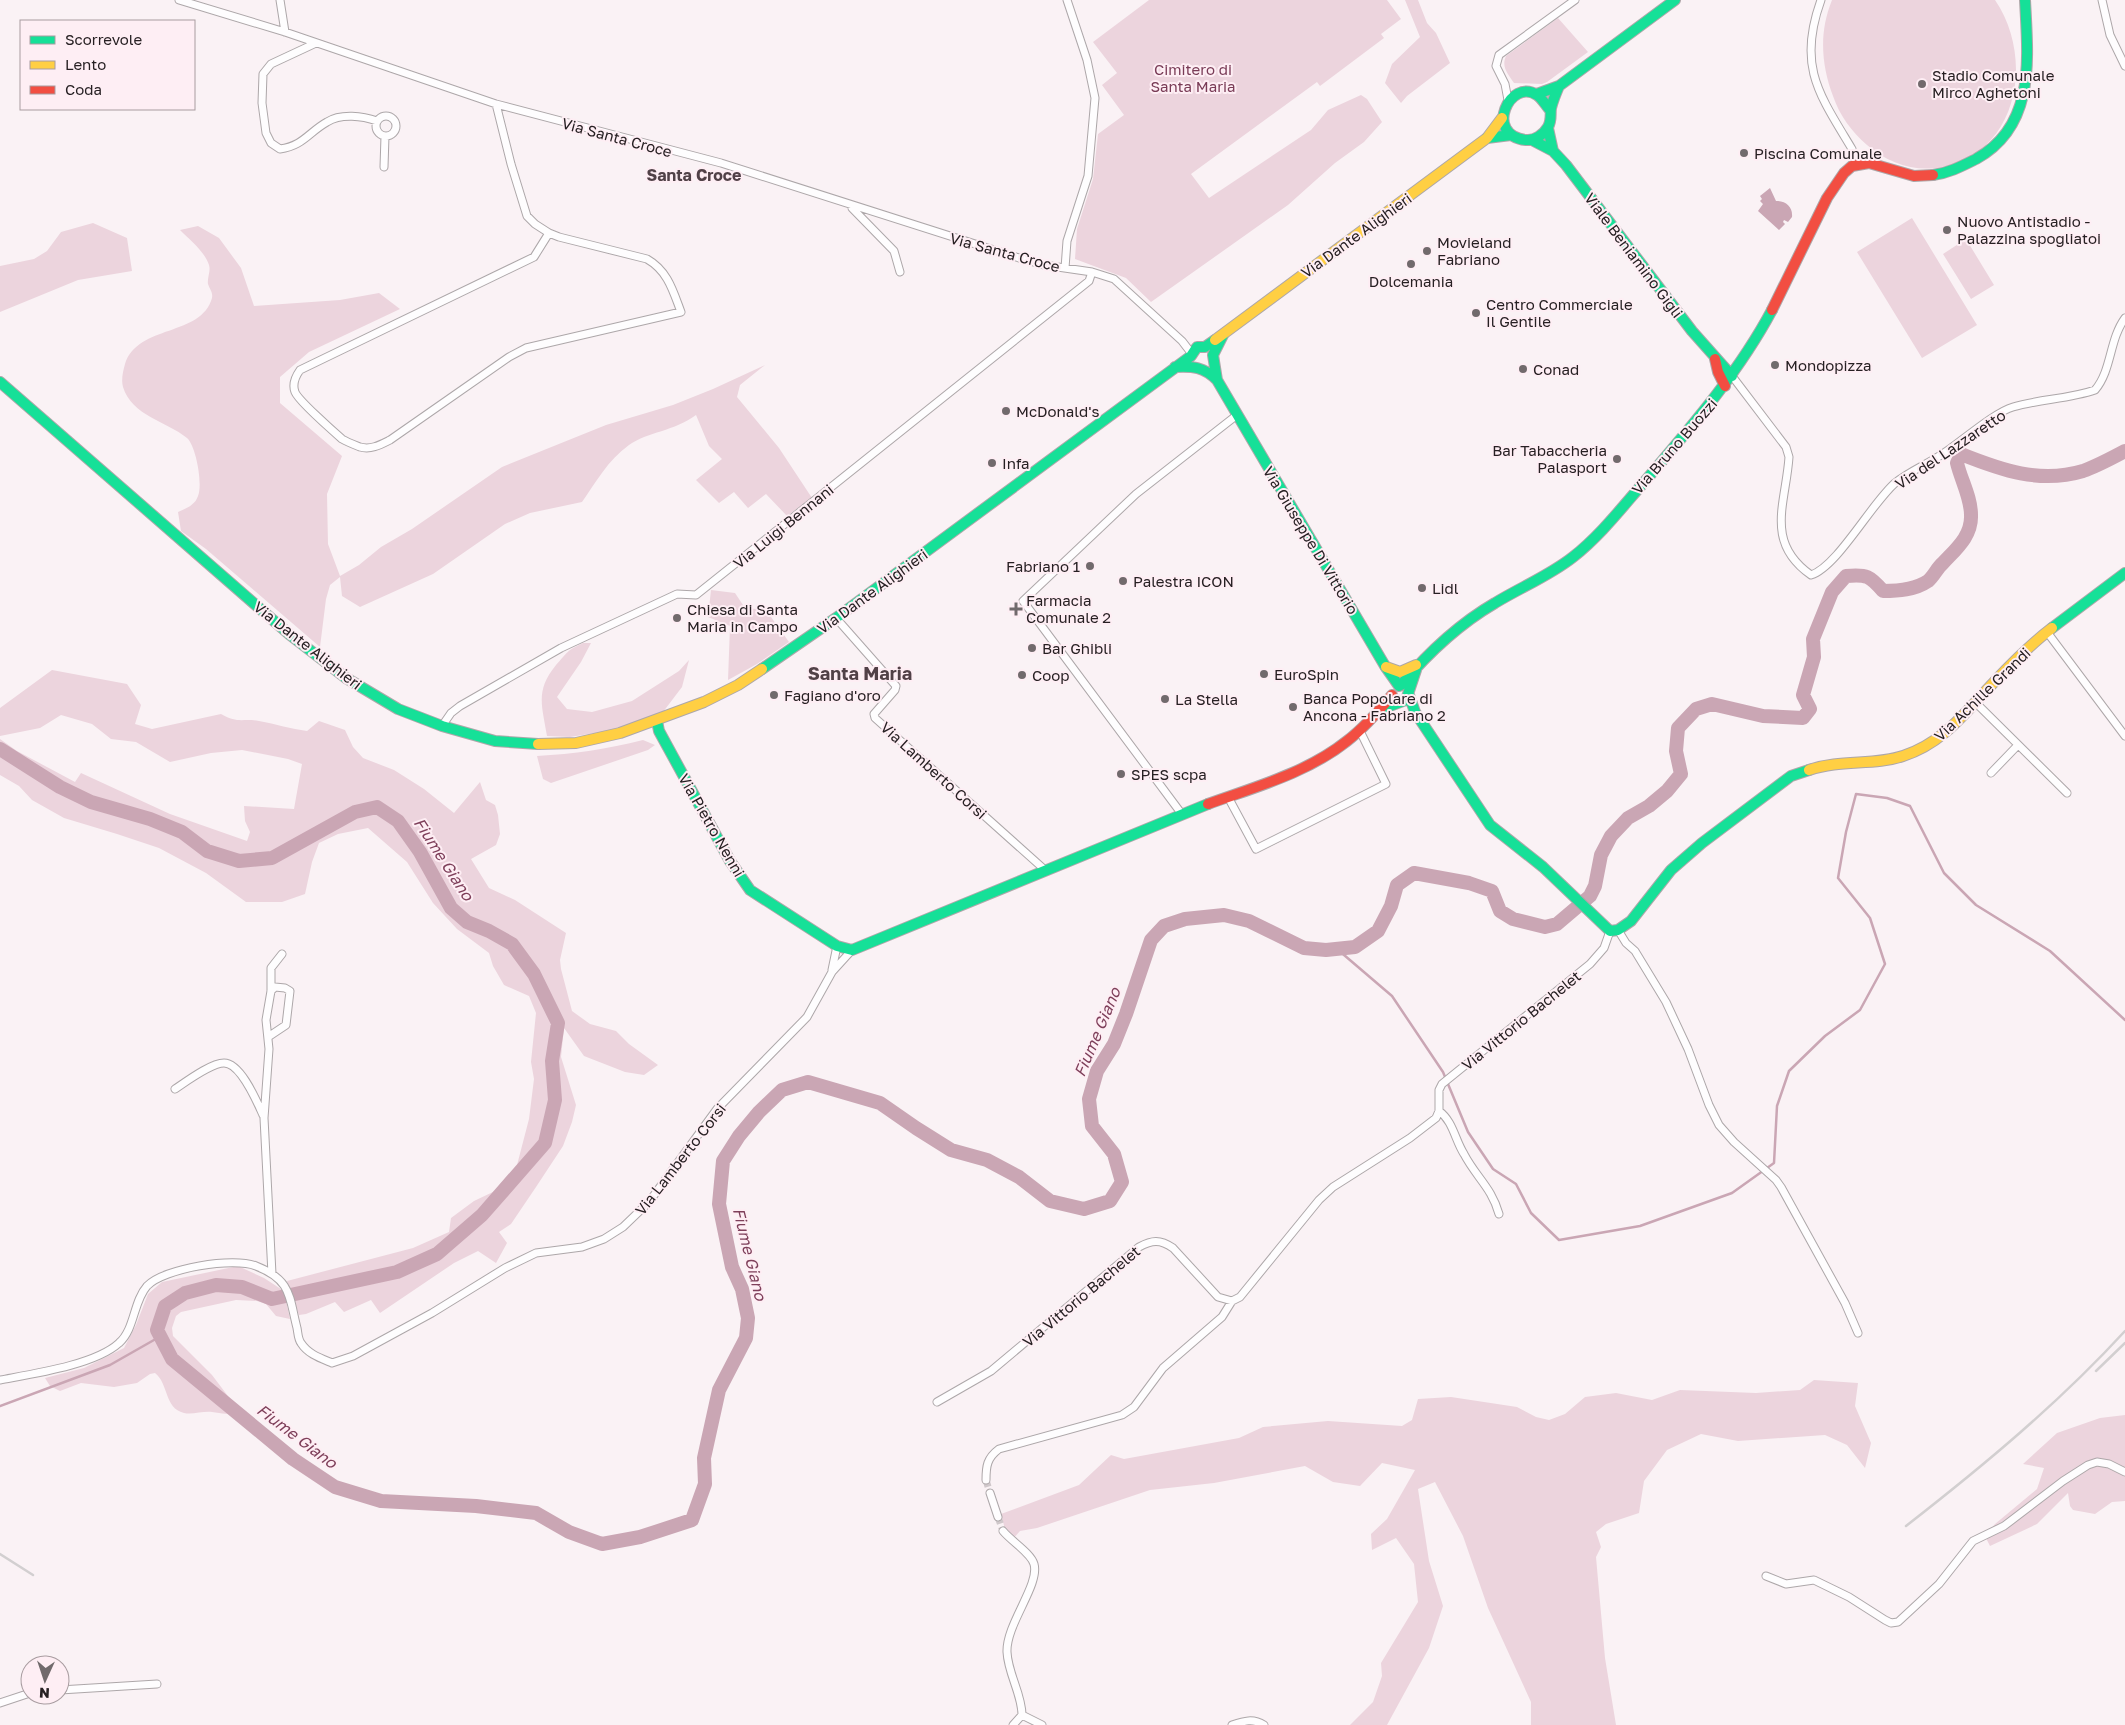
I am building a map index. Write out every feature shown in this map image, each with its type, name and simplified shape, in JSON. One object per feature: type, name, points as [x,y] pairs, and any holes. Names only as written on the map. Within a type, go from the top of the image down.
[{"type":"main road","points":[[1537,94],[1559,86],[1675,0]]},
{"type":"main road","name":"Via Bruno Buozzi","points":[[1396,689],[1426,655],[1483,610],[1552,572],[1576,555],[1624,504],[1732,376],[1764,324],[1828,196],[1846,171],[1857,163],[1869,162],[1890,170],[1917,176],[1944,174],[1958,170],[2001,141],[2014,120],[2025,79],[2027,35],[2025,1]]},
{"type":"main road","points":[[1550,110],[1559,86]]},
{"type":"main road","points":[[1508,100],[1518,93],[1529,92],[1544,98],[1550,110],[1551,119],[1548,128],[1541,136],[1532,140]]},
{"type":"main road","name":"Via Dante Alighieri","points":[[0,382],[289,634],[346,678],[398,709],[442,726],[495,741],[533,744],[576,742],[620,733],[704,702],[738,685],[836,618],[1487,138],[1502,118],[1503,109],[1508,100]]},
{"type":"main road","points":[[1502,118],[1511,134]]},
{"type":"main road","name":"Viale Beniamino Gigli","points":[[1548,128],[1553,151]]},
{"type":"main road","name":"Via Dante Alighieri","points":[[1487,138],[1511,134],[1522,140],[1532,140]]},
{"type":"main road","name":"Viale Beniamino Gigli","points":[[1532,140],[1553,151],[1566,166],[1715,359],[1732,376]]},
{"type":"main road","name":"Via Dante Alighieri","points":[[1199,367],[1209,366],[1225,332]]},
{"type":"main road","points":[[1174,367],[1199,367],[1196,351],[1212,351],[1213,357]]},
{"type":"main road","name":"Via Giuseppe Di Vittorio","points":[[1213,357],[1217,380],[1385,666],[1396,689],[1394,700],[1406,698]]},
{"type":"main road","name":"Viale Beniamino Gigli","points":[[1715,359],[1718,372],[1725,386]]},
{"type":"main road","name":"Via Giuseppe Di Vittorio","points":[[1199,367],[1217,380]]},
{"type":"main road","name":"Via Achille Grandi","points":[[1614,930],[1631,921],[1671,870],[1791,776],[1816,767],[1841,762],[1866,762],[1902,757],[1933,743],[2047,632],[2125,573]]},
{"type":"main road","points":[[1406,698],[1417,664]]},
{"type":"main road","name":"Via Bruno Buozzi","points":[[1385,666],[1400,672],[1417,664]]},
{"type":"main road","name":"Via Giuseppe Di Vittorio","points":[[1396,689],[1408,689],[1406,698],[1490,825],[1543,867],[1590,913],[1614,930]]},
{"type":"main road","name":"Via Lamberto Corsi","points":[[852,950],[1181,814],[1300,771],[1344,745],[1381,710],[1396,689]]},
{"type":"main road","name":"Via Lamberto Corsi","points":[[1381,710],[1406,698]]},
{"type":"main road","name":"Via Pietro Nenni","points":[[656,721],[659,731],[730,861],[750,890],[837,946]]},
{"type":"main road","points":[[837,946],[852,950]]},
{"type":"street","name":"Via Santa Croce","points":[[178,0],[285,32],[496,104],[721,163],[1016,258],[1092,272],[1114,279],[1124,286],[1182,341],[1196,351]]},
{"type":"street","points":[[280,0],[285,32]]},
{"type":"street","points":[[1065,268],[1067,241],[1088,176],[1095,98],[1088,60],[1067,0]]},
{"type":"street","points":[[1508,100],[1505,84],[1496,66],[1499,55],[1575,0]]},
{"type":"street","points":[[1821,0],[1813,24],[1810,55],[1818,88],[1831,115],[1852,149]]},
{"type":"street","points":[[2102,0],[2110,35],[2125,66]]},
{"type":"street","points":[[316,43],[271,64],[263,74],[262,103],[266,134],[271,143],[280,149],[288,148],[304,141],[328,121],[345,116],[377,121],[385,116],[391,118],[395,123],[394,132],[385,136]]},
{"type":"street","points":[[1505,84],[1518,93]]},
{"type":"street","points":[[496,104],[511,164],[527,216],[549,234],[654,263],[663,271],[668,280],[681,312],[526,348],[509,357],[379,446],[360,447],[344,440],[297,396],[294,385],[295,377],[300,370],[534,257],[549,234]]},
{"type":"street","points":[[500,118],[510,108]]},
{"type":"street","points":[[377,121],[377,131],[385,136]]},
{"type":"street","points":[[384,167],[385,136]]},
{"type":"street","points":[[849,205],[894,250],[900,272]]},
{"type":"street","name":"Via Luigi Bennani","points":[[442,726],[451,713],[460,706],[561,648],[677,594],[696,595],[1089,281],[1092,272]]},
{"type":"street","name":"Via del Lazzaretto","points":[[1732,376],[1786,447],[1789,457],[1780,522],[1781,536],[1794,559],[1811,575],[1817,573],[1832,560],[1880,498],[1896,482],[1941,455],[1982,425],[2012,407],[2096,390],[2103,381],[2112,343],[2119,326],[2125,318]]},
{"type":"street","points":[[1181,814],[1023,601],[1136,494],[1237,415]]},
{"type":"street","name":"Via Lamberto Corsi","points":[[836,618],[896,686],[895,690],[874,714],[875,718],[1045,870]]},
{"type":"street","points":[[2047,632],[2125,736]]},
{"type":"street","points":[[1974,702],[2067,793]]},
{"type":"street","points":[[1228,797],[1256,849],[1386,784],[1360,731]]},
{"type":"street","points":[[1991,773],[2018,746]]},
{"type":"street","points":[[1614,930],[1634,951],[1666,1002],[1688,1049],[1709,1105],[1719,1125],[1734,1142],[1776,1180],[1845,1304],[1858,1333]]},
{"type":"street","name":"Via Vittorio Bachelet","points":[[1439,1111],[1438,1096],[1442,1084],[1590,964],[1604,948],[1614,930]]},
{"type":"street","name":"Via Lamberto Corsi","points":[[832,972],[837,946]]},
{"type":"street","name":"Via Lamberto Corsi","points":[[272,1274],[288,1290],[300,1342],[314,1356],[332,1363],[353,1356],[432,1313],[505,1268],[536,1253],[582,1247],[604,1239],[623,1227],[649,1202],[717,1109],[807,1017],[832,972],[852,950]]},
{"type":"street","points":[[0,1380],[76,1363],[105,1353],[120,1343],[129,1330],[140,1298],[147,1286],[158,1277],[216,1264],[238,1262],[255,1266],[272,1274],[264,1118],[269,1049],[266,1020],[271,991],[271,968],[282,954]]},
{"type":"street","points":[[268,1037],[286,1025],[290,991],[286,988],[275,987],[271,991]]},
{"type":"street","points":[[175,1088],[208,1069],[224,1063],[231,1065],[253,1092],[264,1118]]},
{"type":"street","points":[[986,1480],[986,1465],[991,1455],[998,1449],[1060,1430],[1108,1420],[1122,1415],[1134,1406],[1163,1368],[1222,1317],[1232,1301],[1240,1297],[1319,1200],[1333,1186],[1410,1138],[1436,1118],[1439,1111],[1446,1116],[1464,1155],[1490,1190],[1499,1214]]},
{"type":"street","name":"Via Vittorio Bachelet","points":[[937,1402],[992,1371],[1139,1247],[1149,1242],[1165,1242],[1173,1248],[1218,1297],[1232,1301]]},
{"type":"street","points":[[1766,1576],[1786,1584],[1814,1580],[1849,1596],[1885,1620],[1891,1623],[1898,1622],[1939,1584],[1973,1541],[2004,1526],[2063,1481],[2088,1465],[2097,1462],[2109,1464],[2125,1472]]},
{"type":"street","points":[[990,1493],[998,1517]]},
{"type":"street","points":[[1003,1530],[1010,1540],[1028,1554],[1034,1564],[1034,1576],[1010,1631],[1007,1650],[1009,1667],[1022,1708],[1022,1715],[1013,1725]]},
{"type":"street","points":[[70,1689],[157,1684]]},
{"type":"street","points":[[0,1703],[20,1696]]},
{"type":"street","points":[[1022,1715],[1042,1725]]},
{"type":"street","points":[[1232,1725],[1247,1720],[1258,1721],[1264,1725]]},
{"type":"green space","name":"Cimitero di Santa Maria","points":[[1149,0],[1387,0],[1401,19],[1381,34],[1384,38],[1320,86],[1317,82],[1191,174],[1209,198],[1311,130],[1328,110],[1361,95],[1367,99],[1382,122],[1364,142],[1335,163],[1288,205],[1151,302],[1126,278],[1075,259],[1077,229],[1093,179],[1098,134],[1124,115],[1102,85],[1117,73],[1093,42]]},
{"type":"green space","points":[[1405,0],[1418,0],[1427,23],[1436,33],[1450,63],[1407,96],[1401,103],[1385,83],[1392,64],[1420,37]]},
{"type":"green space","name":"Stadio Comunale Mirco Aghetoni","points":[[1832,0],[1995,0],[2008,24],[2014,50],[2016,77],[2011,102],[2001,126],[1986,146],[1964,160],[1927,169],[1908,167],[1891,161],[1861,140],[1851,129],[1839,110],[1826,72],[1823,36]]},
{"type":"green space","points":[[1558,18],[1588,52],[1547,82],[1542,84],[1514,83],[1504,64],[1506,56]]},
{"type":"green space","points":[[1912,218],[1977,325],[1922,358],[1857,252]]},
{"type":"green space","points":[[93,223],[127,238],[132,271],[78,280],[0,312],[0,266],[34,259],[47,251],[61,232]]},
{"type":"green space","points":[[198,226],[219,238],[241,268],[254,306],[340,300],[379,293],[400,309],[309,352],[280,377],[280,403],[342,456],[327,494],[328,544],[340,576],[502,467],[606,425],[673,405],[765,365],[740,385],[737,397],[779,448],[812,498],[787,516],[766,494],[748,508],[734,492],[719,503],[696,480],[722,459],[709,446],[696,415],[679,425],[644,437],[629,445],[609,464],[582,502],[530,513],[505,524],[433,574],[360,607],[342,596],[340,577],[330,585],[326,599],[320,647],[206,549],[181,531],[178,512],[193,504],[197,499],[199,490],[199,474],[193,449],[187,438],[179,432],[150,417],[134,405],[127,397],[123,387],[124,367],[132,351],[143,342],[155,336],[196,319],[206,310],[212,298],[208,284],[209,267],[207,260],[197,246],[180,230]]},
{"type":"green space","points":[[1966,239],[1994,285],[1971,299],[1943,254]]},
{"type":"green space","points":[[711,590],[735,593],[745,608],[766,610],[789,642],[757,664],[728,680],[730,626],[708,617]]},
{"type":"green space","points":[[583,643],[591,643],[581,662],[557,697],[567,709],[592,712],[632,701],[679,671],[689,660],[682,687],[663,712],[614,730],[570,737],[547,736],[542,707],[545,683],[549,674],[565,654]]},
{"type":"green space","points":[[52,670],[127,684],[141,705],[135,724],[152,729],[221,714],[236,720],[253,720],[307,731],[319,721],[345,730],[353,747],[363,758],[394,770],[424,789],[454,813],[480,782],[486,800],[495,805],[500,834],[496,845],[471,859],[489,888],[515,900],[566,933],[560,960],[572,1011],[590,1024],[616,1031],[629,1044],[658,1065],[644,1075],[625,1072],[584,1056],[564,1028],[561,1057],[576,1105],[572,1122],[563,1146],[536,1187],[511,1224],[499,1232],[507,1243],[496,1263],[478,1251],[454,1263],[380,1313],[371,1300],[344,1312],[335,1302],[299,1315],[287,1281],[413,1248],[449,1232],[451,1218],[474,1201],[495,1191],[516,1169],[529,1119],[534,1079],[531,1062],[536,1013],[529,996],[504,985],[493,966],[489,953],[457,929],[433,903],[407,862],[368,828],[338,834],[319,843],[312,862],[305,894],[282,902],[246,902],[206,873],[159,848],[64,818],[32,800],[19,786],[0,775],[0,739],[17,751],[75,782],[81,773],[170,814],[247,841],[250,832],[245,821],[244,806],[294,809],[302,764],[288,759],[242,750],[211,753],[170,762],[136,742],[111,739],[92,724],[61,715],[40,728],[0,736],[0,708]]},
{"type":"green space","points":[[643,740],[655,745],[648,750],[551,783],[543,779],[537,756],[590,751]]},
{"type":"green space","points":[[238,1266],[264,1278],[284,1291],[290,1319],[276,1316],[266,1304],[257,1301],[236,1300],[181,1312],[176,1316],[172,1328],[173,1336],[212,1375],[237,1408],[231,1413],[184,1413],[178,1410],[173,1406],[163,1383],[155,1373],[150,1374],[137,1383],[114,1387],[81,1383],[60,1391],[50,1386],[45,1378],[84,1368],[124,1348],[136,1325],[148,1294],[162,1282]]},
{"type":"green space","points":[[1814,1380],[1858,1383],[1855,1406],[1871,1443],[1865,1468],[1847,1445],[1825,1435],[1738,1441],[1701,1434],[1667,1450],[1644,1481],[1639,1513],[1606,1524],[1596,1532],[1601,1547],[1596,1557],[1605,1658],[1616,1725],[1531,1725],[1531,1702],[1488,1608],[1463,1536],[1435,1482],[1418,1489],[1429,1561],[1443,1606],[1429,1648],[1387,1725],[1350,1725],[1373,1702],[1382,1676],[1381,1663],[1418,1602],[1414,1564],[1396,1538],[1372,1550],[1371,1534],[1387,1519],[1415,1470],[1382,1463],[1360,1486],[1333,1482],[1305,1466],[1214,1483],[1150,1490],[1037,1528],[1020,1531],[1012,1540],[1005,1529],[1001,1514],[1079,1485],[1111,1455],[1124,1459],[1239,1438],[1263,1427],[1328,1421],[1402,1426],[1412,1420],[1418,1399],[1451,1397],[1517,1407],[1536,1417],[1549,1420],[1565,1414],[1585,1397],[1616,1393],[1652,1400],[1680,1390],[1756,1393],[1800,1390]]},
{"type":"green space","points":[[2125,1415],[2125,1501],[2112,1502],[2095,1514],[2073,1510],[2070,1506],[2068,1493],[2037,1524],[1990,1546],[1985,1536],[1995,1524],[2037,1489],[2044,1468],[2023,1464],[2057,1433],[2100,1418]]},
{"type":"shaded area","points":[[1770,188],[1776,201],[1788,205],[1792,213],[1792,217],[1788,222],[1784,220],[1785,224],[1779,230],[1758,211],[1763,204],[1760,201],[1762,199],[1760,196]]},
{"type":"waterway","name":"Fiume Giano","points":[[0,749],[60,787],[91,802],[150,819],[182,832],[207,851],[239,861],[272,858],[355,812],[377,807],[398,821],[420,852],[451,908],[467,922],[489,931],[512,944],[534,974],[558,1023],[552,1061],[555,1100],[545,1143],[482,1215],[437,1254],[397,1272],[272,1299],[242,1287],[216,1285],[185,1293],[165,1306],[157,1330],[172,1359],[293,1459],[335,1487],[381,1501],[476,1506],[536,1513],[569,1532],[602,1544],[640,1537],[692,1520],[705,1484],[704,1458],[719,1390],[746,1338],[748,1318],[742,1289],[732,1267],[719,1204],[723,1161],[739,1136],[759,1112],[782,1090],[808,1082],[880,1103],[951,1150],[987,1160],[1019,1177],[1050,1201],[1084,1209],[1110,1201],[1122,1182],[1114,1154],[1092,1126],[1089,1099],[1097,1071],[1114,1044],[1126,1014],[1151,940],[1164,926],[1185,919],[1224,915],[1249,921],[1304,948],[1326,950],[1355,947],[1378,931],[1391,906],[1397,885],[1414,873],[1469,883],[1492,891],[1500,911],[1513,919],[1545,927],[1557,924],[1590,896],[1595,886],[1601,855],[1611,836],[1628,818],[1649,806],[1667,791],[1681,774],[1676,751],[1678,728],[1696,709],[1712,704],[1763,716],[1803,718],[1810,709],[1803,695],[1814,657],[1813,639],[1832,592],[1846,576],[1859,575],[1867,577],[1875,582],[1883,591],[1912,588],[1928,581],[1958,547],[1966,536],[1971,523],[1971,508],[1968,495],[1957,463],[1961,454],[2006,470],[2036,476],[2051,476],[2083,471],[2125,451]]},
{"type":"waterway","points":[[1337,949],[1392,996],[1443,1072],[1468,1132],[1493,1169],[1516,1184],[1531,1213],[1559,1240],[1640,1226],[1732,1193],[1774,1163],[1777,1106],[1789,1071],[1825,1036],[1860,1010],[1885,964],[1870,918],[1838,878],[1846,832],[1856,794],[1887,798],[1910,806],[1944,873],[1976,905],[2050,951],[2125,1020]]},
{"type":"waterway","points":[[0,1406],[110,1365],[161,1336]]},
{"type":"tunnel","points":[[986,1480],[990,1493]]},
{"type":"tunnel","points":[[998,1517],[1003,1531]]},
{"type":"railway","points":[[1906,1526],[2047,1409],[2125,1331]]},
{"type":"railway","points":[[2096,1371],[2125,1343]]},
{"type":"railway","points":[[0,1554],[33,1575]]},
{"type":"traffic: fast","points":[[1537,94],[1559,86],[1675,0]]},
{"type":"traffic: fast","points":[[1933,175],[1960,167],[1976,159],[1995,145],[2009,129],[2019,110],[2027,68],[2025,0]]},
{"type":"traffic: fast","points":[[1550,110],[1541,98],[1527,92],[1518,94],[1510,100],[1505,109],[1503,119],[1506,128],[1513,136],[1526,140],[1536,138],[1546,130],[1549,124],[1551,108],[1559,86]]},
{"type":"traffic: fast","points":[[1548,128],[1553,151]]},
{"type":"traffic: fast","points":[[1487,138],[1511,135]]},
{"type":"traffic: fast","points":[[1532,140],[1553,151],[1566,165],[1692,331],[1732,376]]},
{"type":"traffic: fast","points":[[1401,685],[1433,651],[1469,620],[1505,597],[1554,570],[1573,557],[1593,539],[1646,480],[1714,398],[1745,355],[1772,310]]},
{"type":"traffic: fast","points":[[1217,380],[1213,355],[1223,335]]},
{"type":"traffic: fast","points":[[762,669],[836,618],[1191,356],[1197,347],[1205,347],[1215,340]]},
{"type":"traffic: fast","points":[[1175,367],[1198,368],[1217,380],[1385,666],[1399,686]]},
{"type":"traffic: fast","points":[[0,382],[289,634],[346,678],[398,709],[442,726],[495,741],[538,744]]},
{"type":"traffic: fast","points":[[2052,628],[2125,573]]},
{"type":"traffic: fast","points":[[1382,709],[1406,700],[1416,670]]},
{"type":"traffic: fast","points":[[1409,695],[1415,712],[1490,825],[1543,867],[1610,931],[1618,930],[1631,921],[1671,870],[1702,843],[1791,776],[1809,770]]},
{"type":"traffic: fast","points":[[657,721],[659,731],[730,861],[750,890],[837,946],[852,950],[1208,804]]},
{"type":"traffic: slow","points":[[1215,340],[1487,138],[1502,118]]},
{"type":"traffic: slow","points":[[1809,770],[1833,765],[1892,759],[1927,745],[1947,731],[2016,660],[2052,628]]},
{"type":"traffic: slow","points":[[1386,667],[1400,672],[1416,665]]},
{"type":"traffic: slow","points":[[538,744],[576,743],[620,733],[704,702],[738,685],[762,669]]},
{"type":"traffic: jam","points":[[1772,310],[1827,198],[1844,173],[1852,166],[1869,163],[1914,176],[1933,175]]},
{"type":"traffic: jam","points":[[1715,359],[1718,372],[1725,386]]},
{"type":"traffic: jam","points":[[1208,804],[1298,771],[1315,762],[1353,736],[1371,720],[1392,695]]},
{"type":"place","name":"Stadio Comunale Mirco Aghetoni","points":[[1922,84]]},
{"type":"place","name":"Piscina Comunale","points":[[1744,153]]},
{"type":"place","name":"Nuovo Antistadio - Palazzina spogliatoi","points":[[1947,230]]},
{"type":"place","name":"Movieland Fabriano","points":[[1427,251]]},
{"type":"place","name":"Dolcemania","points":[[1411,264]]},
{"type":"place","name":"Centro Commerciale Il Gentile","points":[[1476,313]]},
{"type":"place","name":"Mondopizza","points":[[1775,365]]},
{"type":"place","name":"Conad","points":[[1523,369]]},
{"type":"place","name":"McDonald's","points":[[1006,411]]},
{"type":"place","name":"Bar Tabaccheria Palasport","points":[[1617,459]]},
{"type":"place","name":"Infa","points":[[992,463]]},
{"type":"place","name":"Fabriano 1","points":[[1090,566]]},
{"type":"place","name":"Palestra ICON","points":[[1123,581]]},
{"type":"place","name":"Lidl","points":[[1422,588]]},
{"type":"place","name":"Farmacia Comunale 2","points":[[1016,609]]},
{"type":"place","name":"Chiesa di Santa Maria in Campo","points":[[677,618]]},
{"type":"place","name":"Bar Ghibli","points":[[1032,648]]},
{"type":"place","name":"EuroSpin","points":[[1264,674]]},
{"type":"place","name":"Coop","points":[[1022,675]]},
{"type":"place","name":"Fagiano d'oro","points":[[774,695]]},
{"type":"place","name":"La Stella","points":[[1165,699]]},
{"type":"place","name":"Banca Popolare di Ancona - Fabriano 2","points":[[1293,707]]},
{"type":"place","name":"SPES scpa","points":[[1121,774]]},
{"type":"district","name":"Santa Croce","points":[[694,175]]},
{"type":"district","name":"Santa Maria","points":[[860,673]]}]
